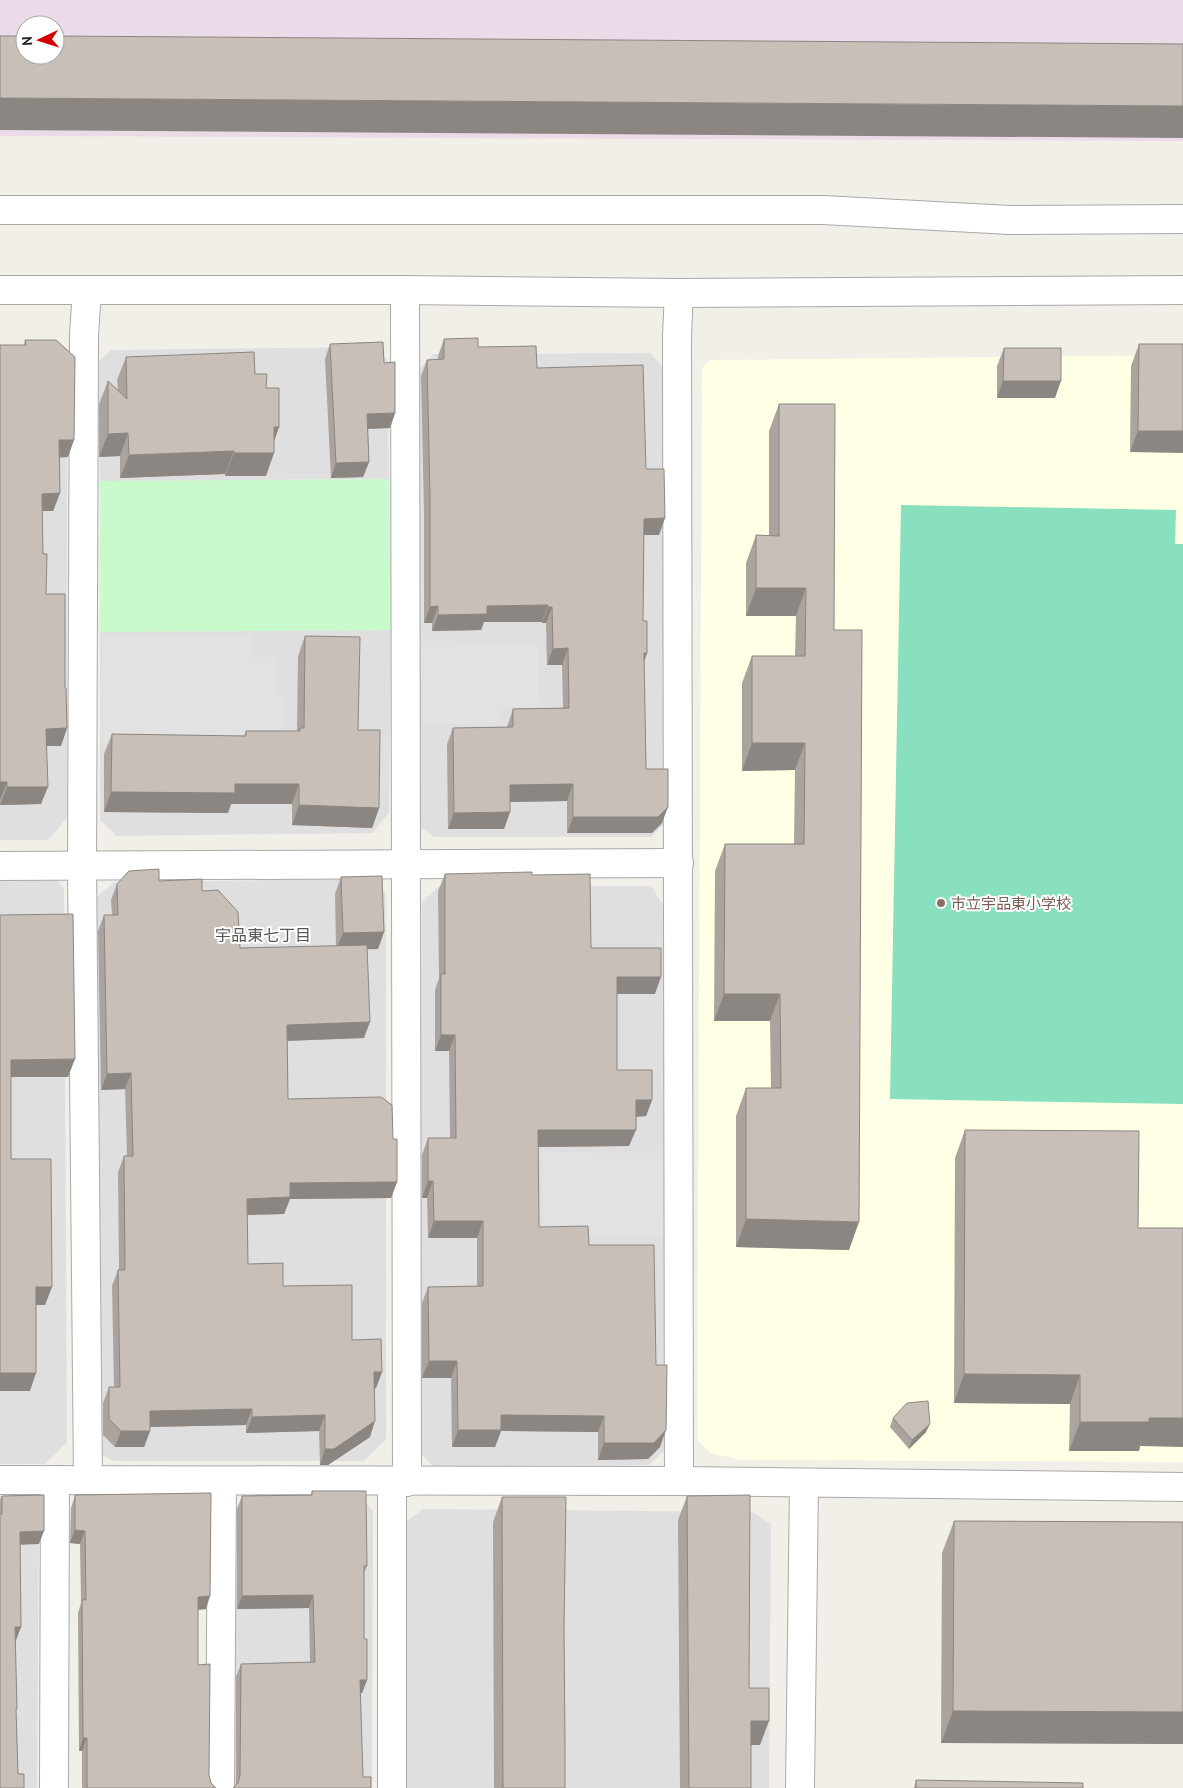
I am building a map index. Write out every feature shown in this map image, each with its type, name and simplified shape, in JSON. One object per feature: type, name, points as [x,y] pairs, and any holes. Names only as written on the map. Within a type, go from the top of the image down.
[{"type":"street","points":[[0,210],[823,210],[1010,220],[1183,219]]},
{"type":"street","points":[[0,290],[406,290],[680,293],[1183,290]]},
{"type":"street","points":[[87,290],[84,335],[82,867],[88,1480]]},
{"type":"street","points":[[392,1788],[400,1482],[405,863],[406,290]]},
{"type":"street","points":[[678,1481],[679,863],[677,336],[680,293]]},
{"type":"street","points":[[0,866],[679,863]]},
{"type":"street","points":[[0,1480],[678,1481],[804,1484],[1183,1487]]},
{"type":"street","points":[[54,1788],[55,1480]]},
{"type":"street","points":[[220,1788],[222,1481]]},
{"type":"street","points":[[800,1788],[804,1484]]},
{"type":"shaded area","points":[[0,0],[1183,0],[1183,141],[0,136]]},
{"type":"shaded area","points":[[373,347],[387,359],[389,479],[100,481],[98,362],[111,350]]},
{"type":"shaded area","points":[[650,353],[668,372],[667,821],[651,837],[434,837],[420,827],[419,369],[433,354]]},
{"type":"shaded area","points":[[0,355],[67,368],[67,818],[48,840],[0,840]]},
{"type":"shaded area","name":"市立宇品東小学校","points":[[1183,355],[1183,1462],[742,1460],[710,1453],[697,1439],[702,368],[710,360]]},
{"type":"shaded area","points":[[391,630],[389,813],[372,833],[117,836],[100,820],[100,632]]},
{"type":"shaded area","points":[[251,635],[251,657],[275,657],[275,696],[283,696],[284,746],[103,747],[102,636]]},
{"type":"shaded area","points":[[538,645],[539,707],[500,708],[500,723],[421,724],[420,647]]},
{"type":"shaded area","points":[[0,873],[51,873],[64,889],[67,1443],[44,1464],[0,1464]]},
{"type":"shaded area","points":[[372,879],[386,894],[386,1439],[364,1461],[113,1461],[93,1449],[94,899],[114,882]]},
{"type":"shaded area","points":[[439,886],[651,886],[663,905],[666,1449],[649,1465],[432,1466],[418,1450],[422,902]]},
{"type":"shaded area","points":[[543,1152],[663,1153],[662,1238],[542,1237]]},
{"type":"shaded area","points":[[0,1496],[27,1496],[39,1508],[37,1788],[0,1788]]},
{"type":"shaded area","points":[[359,1496],[373,1511],[372,1788],[228,1788],[231,1511],[246,1498]]},
{"type":"shaded area","points":[[423,1509],[753,1512],[771,1524],[769,1788],[405,1788],[406,1522]]},
{"type":"green space","points":[[389,479],[391,630],[100,632],[100,481]]},
{"type":"green space","points":[[901,505],[1176,510],[1175,544],[1183,544],[1183,1104],[890,1099]]},
{"type":"building","points":[[0,36],[15,36],[15,65],[65,65],[65,36],[1183,44],[1183,106],[0,98]]},
{"type":"building","points":[[478,338],[478,347],[536,346],[537,368],[643,365],[646,469],[664,469],[665,518],[644,519],[643,621],[647,621],[647,653],[644,653],[646,769],[668,769],[668,807],[658,817],[573,817],[573,784],[510,785],[510,812],[454,813],[453,728],[513,727],[513,709],[569,708],[568,648],[553,649],[552,607],[548,607],[548,605],[487,606],[487,614],[438,615],[438,606],[430,607],[427,360],[444,359],[444,339]]},
{"type":"building","points":[[25,340],[56,340],[75,357],[74,440],[59,440],[60,493],[42,494],[43,554],[47,554],[46,594],[65,594],[67,728],[46,729],[48,787],[7,787],[7,782],[0,782],[0,345],[26,345]]},
{"type":"building","points":[[383,342],[384,363],[395,362],[395,413],[367,414],[369,462],[336,463],[330,344]]},
{"type":"building","points":[[1139,344],[1183,344],[1183,431],[1138,431]]},
{"type":"building","points":[[1004,348],[1061,348],[1061,381],[1003,381]]},
{"type":"building","points":[[254,352],[255,374],[267,374],[266,388],[279,388],[279,427],[274,427],[274,453],[234,453],[234,451],[129,455],[128,433],[108,434],[108,381],[127,399],[126,357]]},
{"type":"building","points":[[779,404],[835,404],[834,630],[862,630],[859,1222],[746,1219],[746,1088],[781,1088],[780,994],[724,994],[725,844],[804,844],[805,743],[752,743],[752,656],[805,656],[806,588],[756,588],[756,535],[779,536]]},
{"type":"building","points":[[305,636],[360,637],[358,730],[380,730],[379,808],[299,805],[299,784],[235,784],[235,793],[111,792],[112,734],[246,736],[246,731],[300,731],[300,728],[304,728]]},
{"type":"building","points":[[159,869],[159,881],[202,879],[202,891],[218,890],[238,912],[240,948],[367,945],[370,1022],[287,1025],[288,1099],[381,1097],[392,1105],[393,1139],[397,1139],[397,1182],[290,1183],[290,1197],[247,1199],[248,1264],[283,1263],[283,1286],[352,1285],[352,1340],[381,1339],[382,1372],[374,1372],[375,1421],[334,1449],[325,1449],[325,1415],[252,1417],[252,1409],[150,1411],[150,1431],[121,1431],[109,1419],[109,1387],[120,1387],[118,1270],[125,1270],[124,1156],[133,1156],[131,1073],[107,1074],[104,915],[118,915],[117,884],[129,871]]},
{"type":"building","points":[[532,872],[532,875],[590,874],[591,948],[661,948],[661,977],[617,977],[617,1070],[652,1070],[652,1100],[636,1100],[636,1130],[538,1130],[539,1227],[588,1226],[589,1245],[654,1245],[656,1365],[667,1365],[666,1430],[654,1443],[604,1443],[604,1416],[501,1415],[501,1430],[458,1430],[457,1361],[429,1361],[428,1287],[483,1286],[483,1221],[434,1221],[433,1181],[428,1181],[428,1138],[456,1138],[455,1035],[441,1035],[441,974],[445,974],[445,874]]},
{"type":"building","points":[[382,876],[384,932],[343,933],[341,877]]},
{"type":"building","points":[[73,914],[75,1059],[11,1060],[11,1159],[51,1159],[52,1287],[36,1287],[36,1373],[0,1373],[0,915]]},
{"type":"building","points":[[965,1130],[1139,1131],[1138,1228],[1183,1228],[1183,1418],[1149,1418],[1149,1422],[1080,1422],[1080,1375],[964,1374]]},
{"type":"building","points":[[928,1401],[930,1424],[912,1440],[893,1418],[907,1403]]},
{"type":"building","points":[[312,1491],[366,1491],[367,1566],[364,1566],[364,1639],[367,1639],[367,1680],[360,1680],[363,1777],[371,1777],[371,1788],[233,1788],[238,1783],[240,1775],[241,1664],[315,1662],[313,1595],[242,1596],[242,1496],[312,1495]]},
{"type":"building","points":[[211,1493],[210,1596],[198,1597],[198,1665],[210,1664],[209,1775],[211,1783],[216,1788],[87,1788],[87,1738],[83,1738],[82,1600],[86,1600],[85,1531],[75,1530],[75,1495]]},
{"type":"building","points":[[44,1495],[44,1531],[20,1532],[21,1627],[15,1627],[16,1709],[18,1774],[24,1774],[24,1788],[0,1788],[0,1514],[2,1514],[2,1496]]},
{"type":"building","points":[[750,1495],[749,1688],[769,1688],[769,1721],[751,1721],[751,1788],[689,1788],[687,1496]]},
{"type":"building","points":[[502,1497],[566,1497],[564,1628],[565,1788],[503,1788]]},
{"type":"building","points":[[954,1521],[1183,1522],[1183,1712],[953,1711]]},
{"type":"building","points":[[916,1780],[1083,1783],[1083,1788],[916,1788]]},
{"type":"place","name":"市立宇品東小学校","points":[[941,903]]},
{"type":"district","name":"宇品東七丁目","points":[[263,935]]}]
